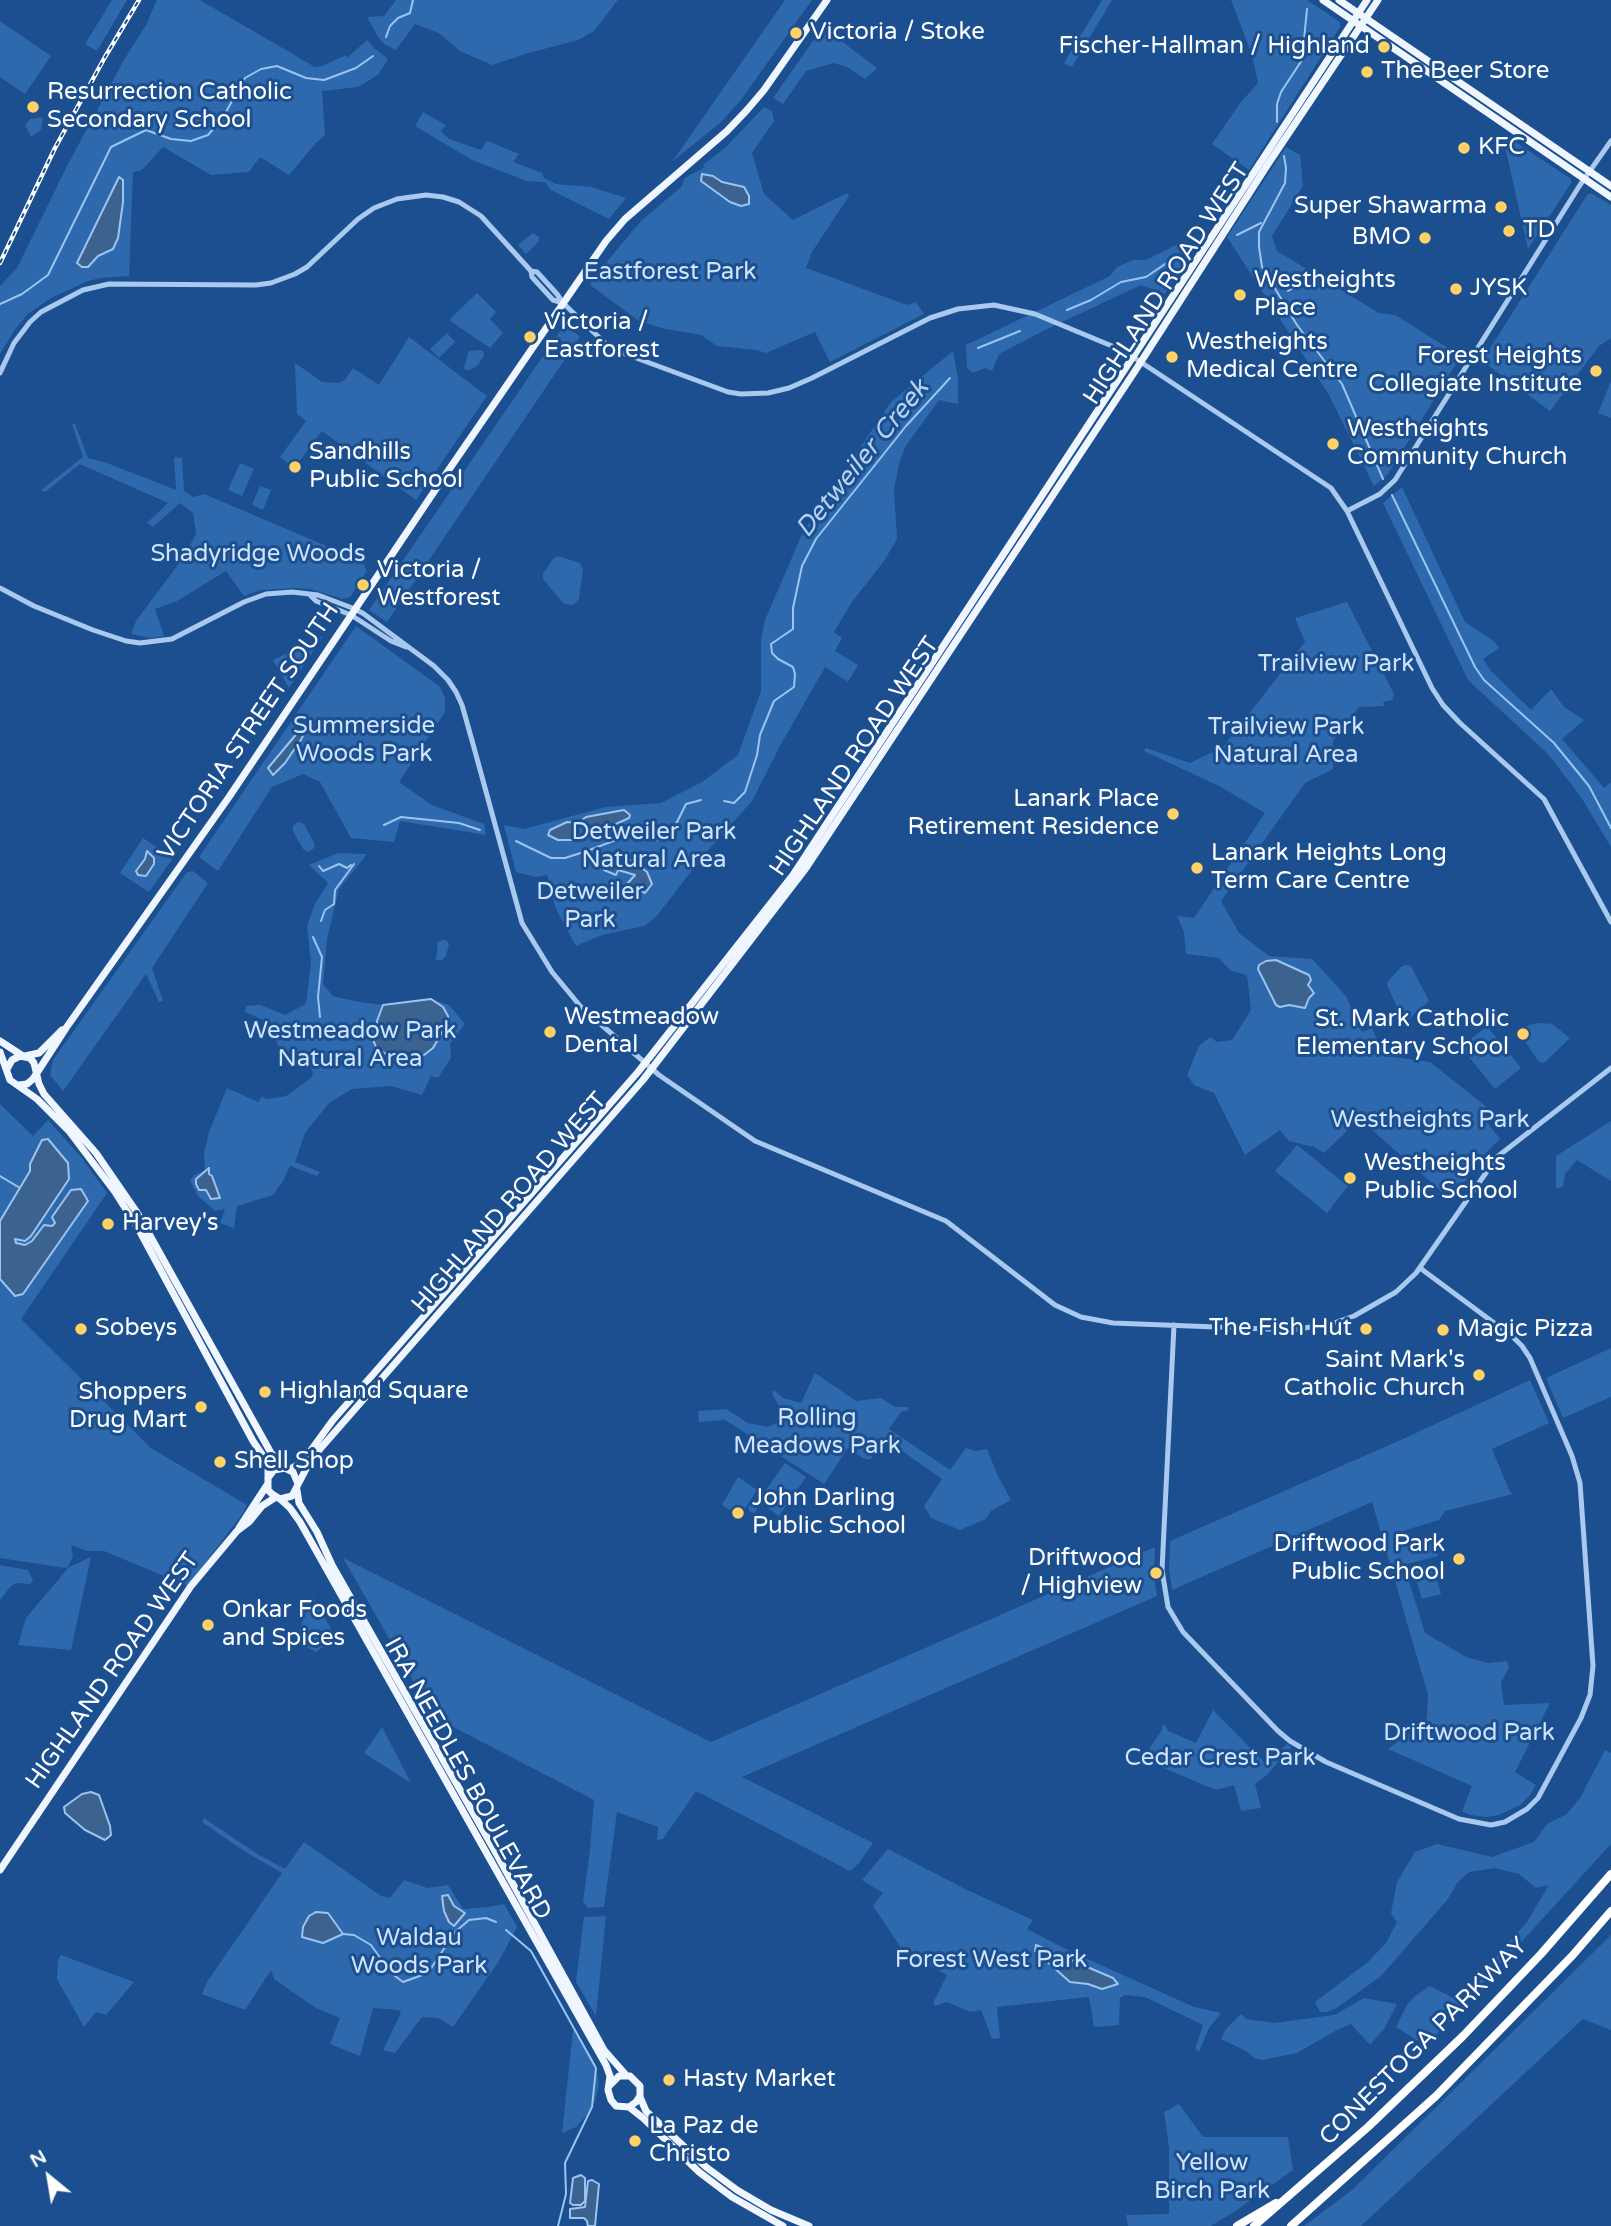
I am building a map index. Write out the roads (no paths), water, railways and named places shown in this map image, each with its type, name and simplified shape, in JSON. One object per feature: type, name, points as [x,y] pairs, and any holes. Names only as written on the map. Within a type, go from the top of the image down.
[{"type":"highway","name":"CONESTOGA PARKWAY","points":[[1254,2226],[1368,2127],[1463,2036],[1541,1954],[1611,1874]]},
{"type":"highway","name":"CONESTOGA PARKWAY","points":[[1291,2226],[1445,2087],[1572,1956],[1611,1911]]},
{"type":"highway","points":[[1237,2226],[1299,2188]]},
{"type":"main road","name":"VICTORIA STREET SOUTH","points":[[36,1073],[181,866],[606,241],[625,219],[727,131],[747,110],[827,0]]},
{"type":"main road","points":[[1324,0],[1611,197]]},
{"type":"main road","points":[[1339,0],[1611,186]]},
{"type":"main road","name":"HIGHLAND ROAD WEST","points":[[297,1488],[311,1461],[332,1434],[553,1185],[806,868],[1367,0]]},
{"type":"main road","name":"HIGHLAND ROAD WEST","points":[[1137,359],[1378,0]]},
{"type":"main road","name":"VICTORIA STREET SOUTH","points":[[24,1056],[40,1053],[66,1028]]},
{"type":"main road","points":[[0,1041],[34,1063],[44,1094],[96,1153],[138,1214],[271,1453],[296,1476],[297,1488],[286,1499],[278,1498],[268,1490],[268,1468],[265,1459],[133,1220],[69,1131],[37,1099],[10,1080],[0,1052]]},
{"type":"main road","points":[[7,1070],[12,1060],[24,1056]]},
{"type":"main road","name":"HIGHLAND ROAD WEST","points":[[287,1469],[306,1457],[333,1420],[648,1066]]},
{"type":"main road","points":[[19,1085],[30,1083],[36,1073]]},
{"type":"main road","points":[[267,1482],[274,1470],[287,1469]]},
{"type":"main road","name":"HIGHLAND ROAD WEST","points":[[0,1870],[191,1586],[237,1531],[267,1482]]},
{"type":"main road","name":"IRA NEEDLES BOULEVARD","points":[[297,1488],[299,1503],[317,1532],[332,1565],[492,1846],[604,2050],[626,2076]]},
{"type":"main road","name":"HIGHLAND ROAD WEST","points":[[237,1531],[262,1506],[278,1498]]},
{"type":"main road","name":"IRA NEEDLES BOULEVARD","points":[[278,1498],[300,1522],[403,1701],[610,2072],[610,2085]]},
{"type":"main road","points":[[783,2226],[732,2197],[699,2172],[629,2107],[616,2106],[608,2090],[610,2085],[616,2078],[626,2076],[636,2080],[646,2111],[706,2167],[771,2210],[809,2226]]},
{"type":"main road","points":[[629,2107],[640,2096]]},
{"type":"street","points":[[1347,510],[1380,494],[1395,480],[1584,179],[1611,141]]},
{"type":"street","points":[[0,373],[14,343],[30,323],[41,312],[75,293],[109,284],[271,283],[307,267],[358,219],[374,208],[408,196],[443,197],[470,208],[481,216],[597,338],[620,352],[716,388],[741,394],[768,393],[789,388],[930,318],[958,309],[994,305],[1035,314],[1137,359],[1322,481],[1339,497],[1432,688],[1460,723],[1544,799],[1611,922]]},
{"type":"street","points":[[0,588],[25,603],[73,622],[114,638],[140,643],[162,641],[183,634],[255,597],[281,592],[311,595],[316,601],[353,612],[391,641],[409,648],[449,680],[462,705],[522,923],[536,949],[580,1007],[648,1066],[755,1141],[946,1221],[1045,1298],[1065,1310],[1094,1321],[1293,1330],[1334,1323],[1354,1316],[1396,1292],[1420,1268],[1497,1157],[1611,1068]]},
{"type":"street","points":[[1174,1325],[1162,1570],[1168,1607],[1183,1632],[1290,1741],[1326,1762],[1460,1819],[1491,1825],[1505,1822],[1527,1809],[1538,1798],[1581,1718],[1592,1688],[1593,1666],[1580,1483],[1569,1449],[1530,1358],[1522,1346],[1513,1336],[1420,1268]]},
{"type":"waterway","points":[[386,37],[390,26],[398,18],[410,13],[413,0]]},
{"type":"waterway","points":[[1277,122],[1277,104],[1281,92],[1302,60],[1307,9]]},
{"type":"waterway","points":[[0,304],[22,294],[48,275],[111,147],[146,130],[171,139],[191,141],[208,135],[222,119],[245,78],[261,69],[277,66],[306,78],[324,80],[356,68],[373,56]]},
{"type":"waterway","points":[[1284,156],[1285,183],[1259,232],[1262,267],[1297,325],[1342,384],[1383,479]]},
{"type":"waterway","name":"Detweiler Creek","points":[[1237,235],[1261,223]]},
{"type":"waterway","name":"Detweiler Creek","points":[[1067,310],[1091,300],[1121,282],[1146,277],[1174,258],[1186,260]]},
{"type":"waterway","points":[[1288,291],[1293,288]]},
{"type":"waterway","name":"Detweiler Creek","points":[[978,348],[1020,331]]},
{"type":"waterway","name":"Detweiler Creek","points":[[724,801],[734,803],[745,792],[757,755],[760,735],[774,701],[794,687],[793,667],[772,653],[771,644],[793,629],[793,608],[802,566],[816,539],[906,426],[950,378]]},
{"type":"waterway","points":[[1392,495],[1475,667],[1484,680],[1554,743],[1589,786],[1611,828]]},
{"type":"waterway","name":"Detweiler Creek","points":[[516,841],[551,858],[565,858],[634,833],[660,840],[674,828],[686,804],[701,800]]},
{"type":"waterway","name":"Detweiler Creek","points":[[384,825],[401,817],[459,823],[480,830]]},
{"type":"waterway","name":"Detweiler Creek","points":[[319,866],[323,871],[339,864],[347,868],[351,865]]},
{"type":"waterway","points":[[321,921],[325,910],[334,904],[335,890],[354,864]]},
{"type":"waterway","points":[[313,937],[322,957],[318,997],[320,1017]]},
{"type":"waterway","points":[[0,1176],[20,1188]]},
{"type":"waterway","points":[[343,1934],[354,1935],[371,1945],[391,1973],[403,1982],[428,1973],[455,1932],[469,1920],[486,1918],[496,1922]]},
{"type":"waterway","points":[[506,1930],[531,1951],[596,2068],[592,2107],[565,2163],[566,2194],[558,2226]]},
{"type":"railway","points":[[0,263],[55,148],[139,0]]},
{"type":"place","name":"Victoria / Stoke","points":[[796,33]]},
{"type":"place","name":"Fischer-Hallman / Highland","points":[[1384,47]]},
{"type":"place","name":"The Beer Store","points":[[1367,72]]},
{"type":"place","name":"Resurrection Catholic Secondary School","points":[[33,107]]},
{"type":"place","name":"KFC","points":[[1464,148]]},
{"type":"place","name":"Super Shawarma","points":[[1501,207]]},
{"type":"place","name":"TD","points":[[1509,231]]},
{"type":"place","name":"BMO","points":[[1425,238]]},
{"type":"place","name":"JYSK","points":[[1456,289]]},
{"type":"place","name":"Westheights Place","points":[[1240,295]]},
{"type":"place","name":"Victoria / Eastforest","points":[[530,337]]},
{"type":"place","name":"Westheights Medical Centre","points":[[1172,357]]},
{"type":"place","name":"Forest Heights Collegiate Institute","points":[[1596,371]]},
{"type":"place","name":"Westheights Community Church","points":[[1333,444]]},
{"type":"place","name":"Sandhills Public School","points":[[295,467]]},
{"type":"place","name":"Victoria / Westforest","points":[[363,585]]},
{"type":"place","name":"Lanark Place Retirement Residence","points":[[1173,814]]},
{"type":"place","name":"Lanark Heights Long Term Care Centre","points":[[1197,868]]},
{"type":"place","name":"Westmeadow Dental","points":[[550,1032]]},
{"type":"place","name":"St. Mark Catholic Elementary School","points":[[1523,1034]]},
{"type":"place","name":"Westheights Public School","points":[[1350,1178]]},
{"type":"place","name":"Harvey's","points":[[108,1224]]},
{"type":"place","name":"Sobeys","points":[[81,1329]]},
{"type":"place","name":"The Fish Hut","points":[[1366,1329]]},
{"type":"place","name":"Magic Pizza","points":[[1443,1330]]},
{"type":"place","name":"Saint Mark's Catholic Church","points":[[1479,1375]]},
{"type":"place","name":"Highland Square","points":[[265,1392]]},
{"type":"place","name":"Shoppers Drug Mart","points":[[201,1407]]},
{"type":"place","name":"Shell Shop","points":[[220,1462]]},
{"type":"place","name":"John Darling Public School","points":[[738,1513]]},
{"type":"place","name":"Driftwood Park Public School","points":[[1459,1559]]},
{"type":"place","name":"Driftwood / Highview","points":[[1156,1573]]},
{"type":"place","name":"Onkar Foods and Spices","points":[[208,1625]]},
{"type":"place","name":"Hasty Market","points":[[669,2080]]},
{"type":"place","name":"La Paz de Christo","points":[[635,2141]]},
{"type":"park label","name":"Eastforest Park","points":[[670,273]]},
{"type":"park label","name":"Shadyridge Woods","points":[[258,555]]},
{"type":"park label","name":"Trailview Park","points":[[1336,665]]},
{"type":"park label","name":"Summerside Woods Park","points":[[364,741]]},
{"type":"park label","name":"Trailview Park Natural Area","points":[[1286,742]]},
{"type":"park label","name":"Detweiler Park Natural Area","points":[[654,847]]},
{"type":"park label","name":"Detweiler Park","points":[[590,907]]},
{"type":"park label","name":"Westmeadow Park Natural Area","points":[[350,1046]]},
{"type":"park label","name":"Westheights Park","points":[[1430,1121]]},
{"type":"park label","name":"Rolling Meadows Park","points":[[817,1433]]},
{"type":"park label","name":"Driftwood Park","points":[[1469,1734]]},
{"type":"park label","name":"Cedar Crest Park","points":[[1220,1759]]},
{"type":"park label","name":"Waldau Woods Park","points":[[419,1953]]},
{"type":"park label","name":"Forest West Park","points":[[991,1961]]},
{"type":"park label","name":"Yellow Birch Park","points":[[1212,2178]]}]
